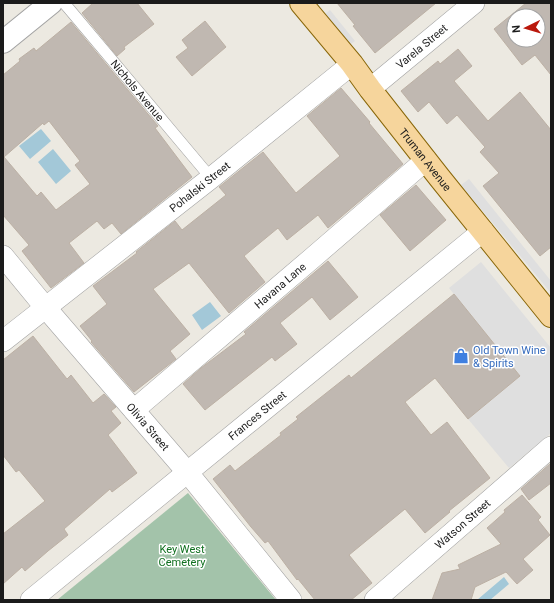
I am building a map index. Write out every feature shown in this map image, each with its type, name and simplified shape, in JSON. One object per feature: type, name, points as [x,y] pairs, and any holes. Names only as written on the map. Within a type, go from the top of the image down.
[{"type":"main road","name":"Truman Avenue","points":[[301,3],[352,64],[426,160],[551,316]]},
{"type":"street","points":[[3,42],[51,3]]},
{"type":"street","name":"Varela Street","points":[[370,89],[474,3]]},
{"type":"street","name":"Pohalski Street","points":[[3,341],[211,178],[352,64]]},
{"type":"street","name":"Havana Lane","points":[[134,410],[426,160]]},
{"type":"street","name":"Frances Street","points":[[31,600],[483,231]]},
{"type":"street","name":"Olivia Street","points":[[3,256],[188,473],[291,600]]},
{"type":"street","name":"Watson Street","points":[[375,600],[551,447]]},
{"type":"lane","name":"Nichols Avenue","points":[[64,3],[211,178]]},
{"type":"green space","name":"Key West Cemetery","points":[[188,493],[276,600],[57,600]]},
{"type":"shaded area","points":[[330,10],[355,41],[348,46],[323,16]]},
{"type":"shaded area","points":[[469,179],[551,281],[551,293],[461,185]]},
{"type":"shaded area","points":[[481,262],[551,348],[551,433],[509,468],[468,419],[520,376],[449,288]]},
{"type":"water","points":[[41,129],[51,141],[30,159],[19,146]]},
{"type":"water","points":[[53,149],[71,171],[56,184],[38,162]]},
{"type":"water","points":[[210,302],[221,316],[202,330],[192,315]]},
{"type":"water","points":[[504,577],[509,584],[490,600],[477,600]]},
{"type":"building","points":[[93,3],[137,3],[154,24],[124,47],[125,49],[117,56],[82,13]]},
{"type":"building","points":[[337,3],[436,3],[375,53]]},
{"type":"building","points":[[526,3],[551,3],[551,75],[535,55],[522,65],[509,48],[546,48],[546,8],[520,8]]},
{"type":"building","points":[[506,19],[506,44],[494,29]]},
{"type":"building","points":[[205,21],[226,47],[192,76],[176,57],[188,48],[182,40]]},
{"type":"building","points":[[71,22],[158,126],[155,128],[192,177],[121,234],[112,223],[104,229],[97,221],[69,243],[84,263],[51,288],[22,251],[29,245],[3,215],[3,75],[20,61],[19,59],[34,48],[36,51]],"holes":[[[49,121],[80,161],[75,165],[90,184],[56,210],[41,192],[37,196],[4,157],[43,123],[44,125]]]},
{"type":"building","points":[[458,49],[472,66],[454,81],[488,121],[520,92],[551,130],[551,247],[540,256],[483,186],[499,173],[480,152],[485,147],[457,115],[447,124],[429,102],[418,112],[401,91],[438,61],[440,64]]},
{"type":"building","points":[[341,88],[403,164],[328,228],[318,215],[287,240],[278,228],[244,256],[265,282],[229,313],[189,263],[153,289],[190,334],[170,351],[176,359],[134,392],[91,342],[92,341],[80,326],[107,304],[93,286],[137,253],[136,252],[175,221],[182,230],[226,195],[219,187],[263,152],[296,193],[340,156],[307,116]]},
{"type":"building","points":[[416,185],[446,220],[410,251],[380,215]]},
{"type":"building","points":[[328,261],[358,297],[330,320],[312,297],[280,323],[297,344],[275,361],[272,357],[205,410],[183,384],[201,368],[246,334],[244,332]]},
{"type":"building","points":[[454,294],[520,376],[468,419],[435,378],[405,402],[431,435],[447,422],[490,478],[449,511],[450,512],[425,533],[405,509],[349,555],[372,583],[351,600],[315,600],[298,579],[297,580],[268,541],[265,543],[213,479],[230,465],[235,471],[281,435],[280,433],[298,419],[296,417],[349,375],[351,378]]},
{"type":"building","points":[[33,336],[67,379],[71,375],[93,403],[104,394],[116,407],[111,411],[121,423],[108,435],[137,473],[112,492],[110,489],[64,529],[68,535],[25,571],[22,567],[3,584],[3,534],[45,501],[19,470],[16,472],[3,455],[3,360]]},
{"type":"building","points":[[551,463],[551,483],[529,500],[521,489]]},
{"type":"building","points":[[522,495],[541,517],[538,520],[550,535],[523,559],[533,570],[517,584],[506,572],[475,587],[471,600],[432,600],[442,573],[460,569],[458,565],[501,544],[487,528],[505,512],[504,510]]},
{"type":"place","name":"Old Town Wine & Spirits","points":[[461,356]]}]
